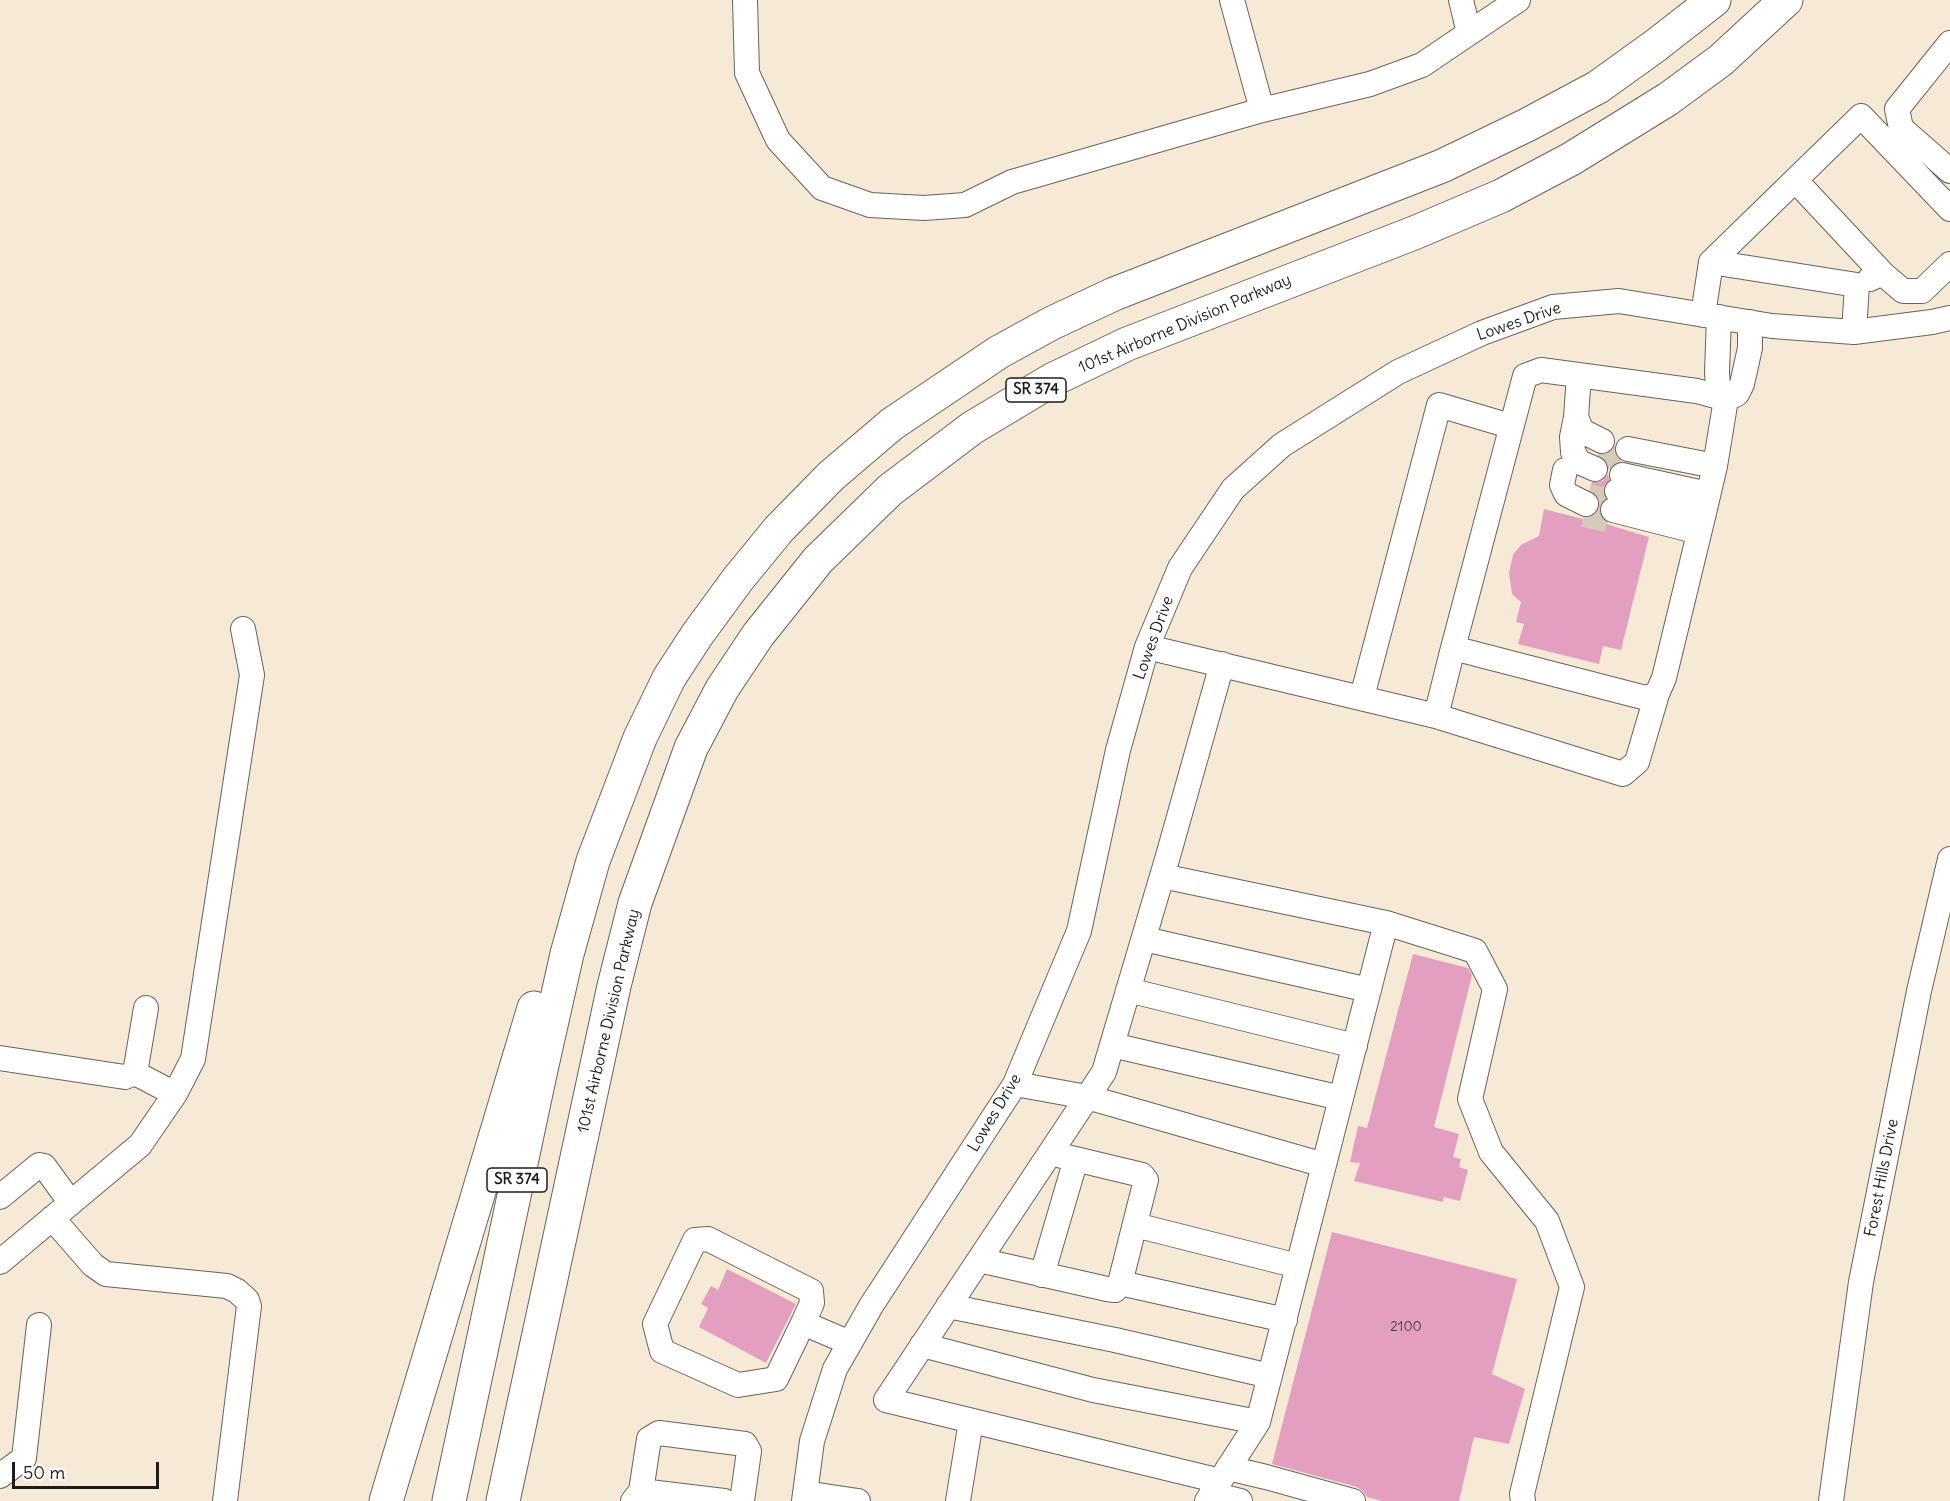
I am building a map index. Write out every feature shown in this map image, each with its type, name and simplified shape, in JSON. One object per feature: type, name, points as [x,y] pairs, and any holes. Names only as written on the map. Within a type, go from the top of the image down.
[{"type":"highway","name":"SR 374","points":[[449,1501],[540,1074],[567,954],[592,861],[640,738],[669,678],[738,579],[779,529],[831,476],[891,424],[999,352],[1052,323],[1114,294],[1442,166],[1527,125],[1598,87],[1714,0]]},
{"type":"highway","name":"101st Airborne Division Parkway","points":[[503,1501],[614,986],[635,903],[691,748],[722,689],[758,635],[818,560],[890,490],[972,428],[1052,380],[1127,344],[1501,196],[1572,159],[1668,99],[1721,60],[1786,0]]},
{"type":"highway","points":[[386,1501],[541,988],[592,861]]},
{"type":"highway","points":[[527,1501],[595,1080]]},
{"type":"street","points":[[745,0],[747,73],[778,140],[822,188],[870,205],[924,208],[965,205],[1012,182],[1262,110],[1370,84],[1422,65],[1518,0]]},
{"type":"street","points":[[1232,0],[1262,110]]},
{"type":"street","points":[[1461,0],[1470,33]]},
{"type":"street","points":[[1950,43],[1897,109],[1901,128],[1950,171]]},
{"type":"street","points":[[1148,646],[1436,716],[1623,774],[1637,762],[1664,678],[1705,507],[1726,399],[1718,386],[1711,316],[1711,261],[1861,116],[1950,209]]},
{"type":"street","points":[[1796,181],[1882,273],[1903,291],[1922,291],[1950,264]]},
{"type":"street","points":[[1711,261],[1857,285],[1882,273]]},
{"type":"street","points":[[1854,332],[1857,285]]},
{"type":"street","name":"Lowes Drive","points":[[805,1497],[813,1441],[835,1369],[871,1306],[1015,1084],[1079,931],[1118,750],[1148,646],[1180,568],[1233,489],[1282,445],[1398,372],[1482,333],[1553,307],[1618,301],[1772,326],[1854,332],[1950,318]]},
{"type":"street","points":[[1436,716],[1510,426],[1525,376],[1541,370],[1696,391],[1726,399],[1737,394],[1742,384],[1750,348],[1750,322]]},
{"type":"street","points":[[1579,375],[1568,454],[1559,495],[1566,511],[1592,481]]},
{"type":"street","points":[[1362,697],[1439,405],[1510,426]]},
{"type":"street","points":[[1568,454],[1582,430],[1592,481]]},
{"type":"street","points":[[1568,454],[1577,477],[1592,481]]},
{"type":"street","points":[[1705,507],[1619,487],[1705,507]]},
{"type":"street","points":[[0,1262],[140,1145],[175,1094],[193,1059],[252,675],[243,629]]},
{"type":"street","points":[[1453,648],[1646,698],[1657,694]]},
{"type":"street","points":[[1222,664],[1104,1072],[886,1400],[971,1420],[1216,1486],[1240,1501]]},
{"type":"street","name":"Forest Hills Drive","points":[[1831,1501],[1861,1282],[1919,991],[1950,859]]},
{"type":"street","points":[[1162,876],[1386,923],[1475,951],[1495,989],[1470,1099],[1491,1152],[1547,1221],[1572,1287],[1520,1499]]},
{"type":"street","points":[[1216,1486],[1258,1422],[1386,923]]},
{"type":"street","points":[[1144,939],[1369,990]]},
{"type":"street","points":[[1128,990],[1355,1046]]},
{"type":"street","points":[[135,1073],[146,1008]]},
{"type":"street","points":[[1112,1044],[1341,1098]]},
{"type":"street","points":[[0,1058],[125,1077],[135,1073],[175,1094]]},
{"type":"street","points":[[1015,1084],[1087,1097],[1324,1165]]},
{"type":"street","points":[[978,1260],[1107,1289],[1115,1290],[1120,1283],[1146,1180],[1142,1175],[1050,1153]]},
{"type":"street","points":[[1042,1275],[1076,1159]]},
{"type":"street","points":[[0,1197],[39,1165],[44,1166],[71,1203]]},
{"type":"street","points":[[52,1218],[93,1265],[106,1274],[227,1286],[247,1300],[249,1306],[225,1501]]},
{"type":"street","points":[[1135,1225],[1298,1266]]},
{"type":"street","points":[[708,1239],[811,1291],[812,1303],[803,1323],[776,1379],[738,1385],[662,1352],[655,1324],[695,1240],[708,1239]]},
{"type":"street","points":[[1120,1283],[1284,1320]]},
{"type":"street","points":[[948,1306],[1115,1340],[1270,1376]]},
{"type":"street","points":[[803,1323],[850,1343]]},
{"type":"street","points":[[0,1476],[24,1458],[39,1325]]},
{"type":"street","points":[[922,1345],[1093,1390],[1258,1422]]},
{"type":"street","points":[[958,1501],[971,1420]]},
{"type":"street","points":[[724,1501],[637,1496],[649,1440],[659,1433],[745,1444],[749,1451],[742,1501]]},
{"type":"street","points":[[1216,1486],[1276,1479],[1353,1501]]},
{"type":"street","points":[[805,1497],[858,1501]]},
{"type":"building","points":[[1608,474],[1609,480],[1603,488],[1605,498],[1600,505],[1598,496],[1590,490],[1592,482],[1603,481]]},
{"type":"building","points":[[1544,509],[1583,519],[1593,516],[1599,509],[1603,520],[1609,525],[1649,537],[1621,650],[1603,646],[1599,664],[1518,644],[1524,624],[1516,622],[1521,602],[1512,594],[1509,573],[1513,555],[1521,545],[1539,536]]},
{"type":"building","points":[[1413,954],[1468,968],[1472,975],[1434,1127],[1459,1134],[1453,1157],[1461,1159],[1459,1167],[1468,1170],[1460,1201],[1444,1197],[1443,1202],[1354,1181],[1360,1163],[1350,1162],[1358,1126],[1367,1128]]},
{"type":"building","points":[[1332,1232],[1517,1279],[1492,1374],[1525,1389],[1509,1444],[1474,1437],[1459,1501],[1382,1501],[1367,1497],[1357,1487],[1272,1464]]},
{"type":"building","points":[[727,1269],[796,1304],[766,1363],[699,1327],[708,1308],[701,1304],[711,1286],[718,1290]]},
{"type":"tunnel","points":[[1598,454],[1625,461]]},
{"type":"tunnel","points":[[1588,496],[1615,502]]},
{"type":"tunnel","points":[[1584,515],[1610,521]]}]
